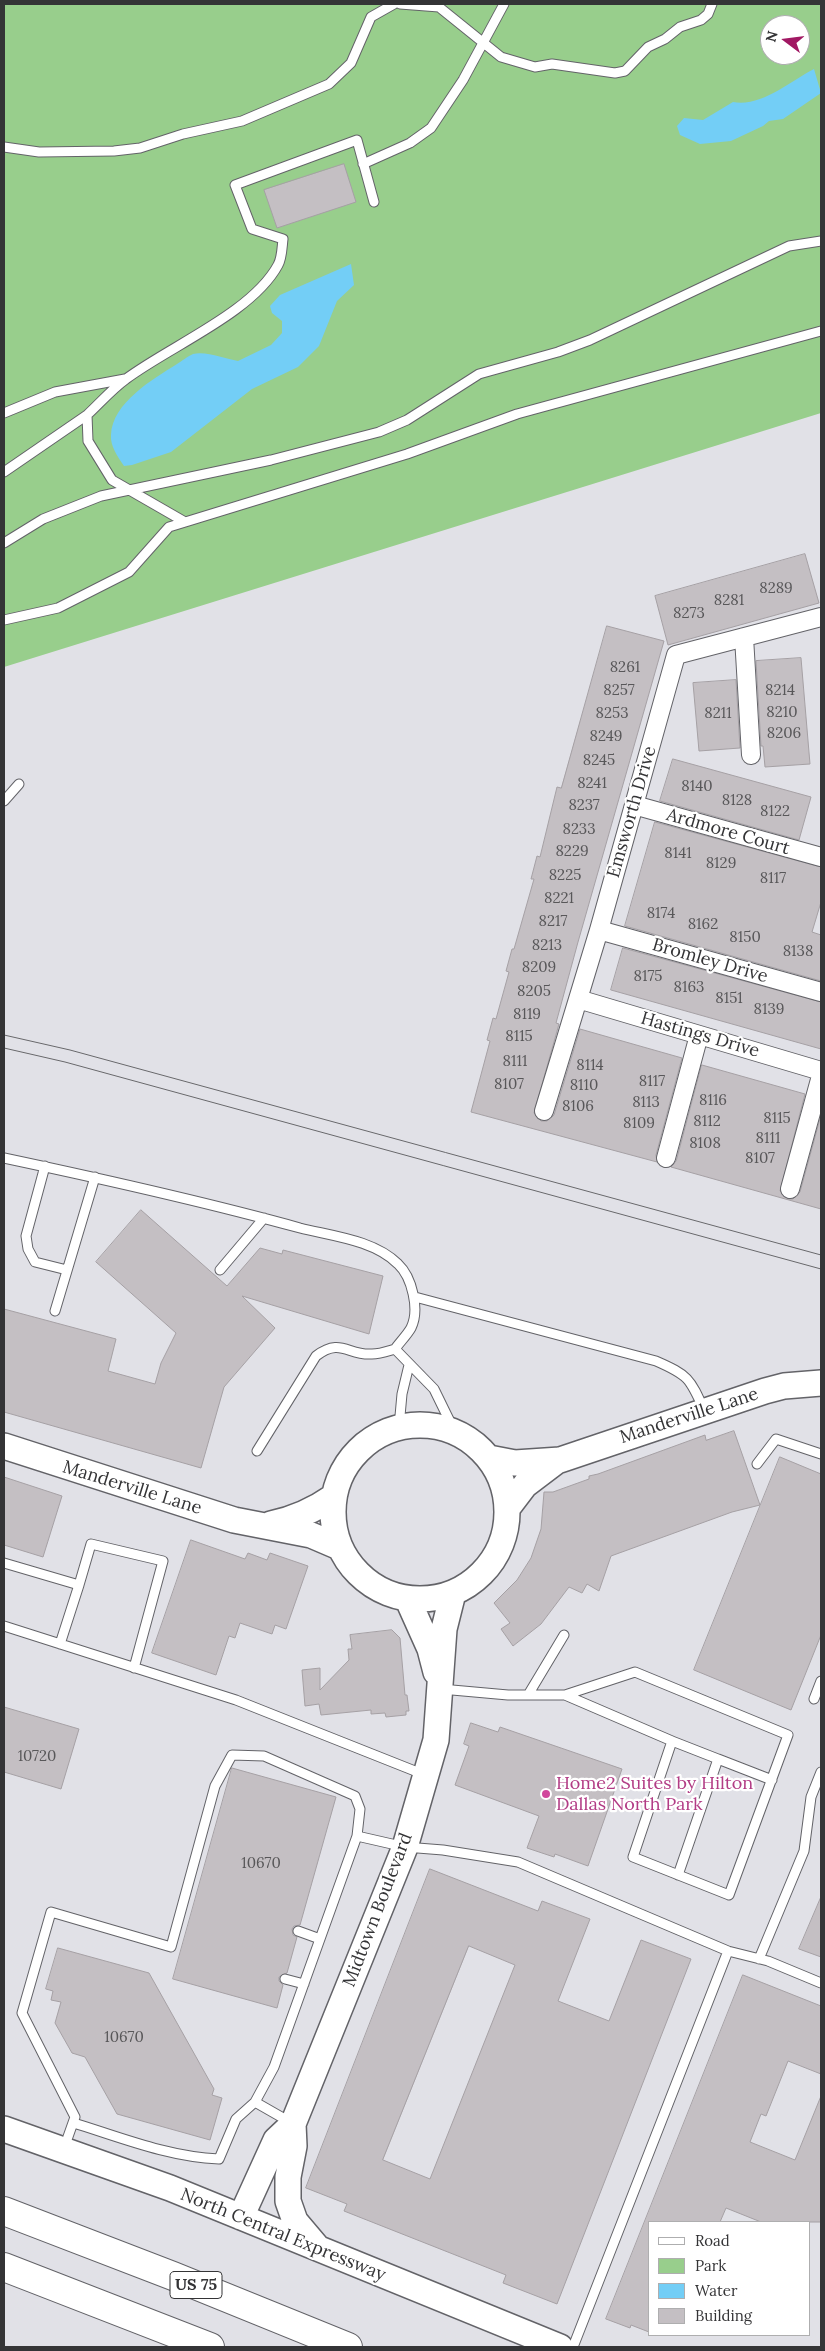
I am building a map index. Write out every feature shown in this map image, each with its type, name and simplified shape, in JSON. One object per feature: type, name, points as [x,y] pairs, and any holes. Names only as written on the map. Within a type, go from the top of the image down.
[{"type":"highway","points":[[4,2204],[44,2225]]},
{"type":"highway","name":"US 75","points":[[4,2211],[44,2225],[348,2347]]},
{"type":"highway","points":[[4,2267],[210,2347]]},
{"type":"street","name":"Emsworth Drive","points":[[544,1111],[599,930],[676,655],[821,618]]},
{"type":"street","points":[[744,637],[751,754]]},
{"type":"street","name":"Ardmore Court","points":[[634,805],[821,857]]},
{"type":"street","name":"Bromley Drive","points":[[599,930],[821,992]]},
{"type":"street","name":"Hastings Drive","points":[[578,1000],[821,1071]]},
{"type":"street","points":[[666,1158],[700,1035]]},
{"type":"street","points":[[790,1190],[821,1076]]},
{"type":"street","name":"Manderville Lane","points":[[489,1458],[515,1463],[560,1460],[704,1410],[784,1386],[821,1383]]},
{"type":"street","points":[[412,1424],[439,1426],[455,1432],[464,1436],[489,1458],[506,1488],[509,1506],[505,1529],[496,1554],[480,1575],[453,1593],[408,1600],[386,1594],[365,1582],[348,1564],[339,1547],[333,1520],[333,1497],[345,1466],[363,1445],[386,1431],[412,1424]]},
{"type":"street","name":"Manderville Lane","points":[[4,1446],[234,1520],[311,1535],[339,1547]]},
{"type":"street","name":"Manderville Lane","points":[[509,1506],[525,1485],[560,1460]]},
{"type":"street","name":"Manderville Lane","points":[[261,1526],[291,1519],[313,1511],[333,1497]]},
{"type":"street","name":"Midtown Boulevard","points":[[318,2249],[295,2221],[288,2201],[288,2177],[294,2146],[293,2124],[405,1847],[436,1740],[444,1630],[453,1593]]},
{"type":"street","name":"Midtown Boulevard","points":[[408,1600],[430,1650],[440,1689]]},
{"type":"street","name":"Midtown Boulevard","points":[[241,2217],[276,2140],[293,2124]]},
{"type":"street","name":"North Central Expressway","points":[[4,2129],[64,2149],[241,2217],[560,2347]]},
{"type":"lane","points":[[4,147],[39,152],[114,151],[140,148],[183,134],[242,121],[329,84],[351,63],[371,17],[394,4]]},
{"type":"lane","points":[[400,4],[439,8],[501,58],[535,67],[552,64],[615,73],[625,70],[648,47],[665,39],[680,27],[701,20],[708,14],[712,4]]},
{"type":"lane","points":[[364,164],[410,143],[431,128],[463,80],[504,4]]},
{"type":"lane","points":[[4,472],[87,415],[125,379],[184,340],[230,315],[260,286],[278,264],[283,239],[252,229],[235,185],[357,140],[374,202]]},
{"type":"lane","points":[[4,543],[43,519],[101,496],[271,460],[379,432],[407,420],[479,374],[574,346],[704,287],[788,246],[821,241]]},
{"type":"lane","points":[[4,620],[58,608],[129,572],[169,527],[407,454],[517,414],[821,331]]},
{"type":"lane","points":[[4,413],[55,392],[125,379]]},
{"type":"lane","points":[[87,415],[88,441],[112,480],[185,522]]},
{"type":"lane","points":[[4,801],[19,784]]},
{"type":"lane","points":[[4,1158],[95,1177],[264,1218],[380,1249],[400,1265],[415,1297],[412,1326],[395,1349],[371,1355],[337,1346],[325,1349],[316,1356],[257,1451]]},
{"type":"lane","points":[[45,1166],[26,1236],[28,1250],[34,1262],[67,1270]]},
{"type":"lane","points":[[55,1311],[95,1177]]},
{"type":"lane","points":[[220,1270],[264,1218]]},
{"type":"lane","points":[[415,1297],[656,1361],[680,1371],[692,1382],[704,1410]]},
{"type":"lane","points":[[395,1349],[434,1389],[455,1432]]},
{"type":"lane","points":[[399,1428],[402,1394],[409,1365]]},
{"type":"lane","points":[[757,1464],[776,1439],[821,1454]]},
{"type":"lane","points":[[60,1644],[92,1544],[164,1561],[134,1668]]},
{"type":"lane","points":[[4,1563],[78,1585]]},
{"type":"lane","points":[[4,1626],[236,1700],[426,1775]]},
{"type":"lane","points":[[528,1695],[564,1635]]},
{"type":"lane","points":[[440,1689],[528,1695],[565,1695],[635,1672],[788,1735],[729,1895],[633,1857],[672,1741]]},
{"type":"lane","points":[[814,1699],[821,1681]]},
{"type":"lane","points":[[565,1695],[672,1741],[772,1780]]},
{"type":"lane","points":[[64,2149],[75,2117],[22,2013],[51,1912],[171,1947],[215,1786],[232,1755],[264,1756],[356,1796],[360,1809],[357,1836],[274,2067],[255,2102],[236,2119],[220,2159],[194,2158],[158,2150],[74,2123]]},
{"type":"lane","points":[[678,1875],[718,1759]]},
{"type":"lane","points":[[759,1959],[804,1851],[811,1798],[821,1772]]},
{"type":"lane","points":[[357,1836],[405,1847],[443,1850],[518,1862],[728,1951],[759,1959],[821,1983]]},
{"type":"lane","points":[[298,1931],[320,1939]]},
{"type":"lane","points":[[573,2347],[728,1951]]},
{"type":"lane","points":[[285,1979],[304,1984]]},
{"type":"lane","points":[[255,2102],[293,2124]]},
{"type":"green space","points":[[4,4],[821,4],[821,413],[4,667]]},
{"type":"water","points":[[814,69],[821,93],[783,119],[769,121],[763,126],[731,141],[700,144],[680,135],[677,126],[684,118],[703,120],[733,102],[744,103],[765,97]]},
{"type":"water","points":[[351,264],[354,285],[337,301],[319,346],[298,367],[252,389],[171,452],[124,466],[113,447],[111,435],[113,423],[118,413],[135,393],[193,354],[210,354],[238,361],[271,345],[282,333],[282,321],[272,313],[270,306],[280,295]]},
{"type":"building","points":[[344,164],[356,202],[277,228],[264,190]]},
{"type":"building","points":[[805,554],[819,603],[668,645],[655,596]]},
{"type":"building","points":[[607,626],[664,641],[578,942],[556,1023],[559,1024],[534,1113],[541,1121],[547,1121],[554,1115],[580,1029],[682,1058],[656,1155],[657,1162],[471,1112],[490,1041],[487,1040],[493,1018],[496,1019],[509,972],[506,971],[534,879],[531,879],[537,856],[540,857],[557,787],[561,788]]},
{"type":"building","points":[[801,658],[810,764],[765,767],[763,746],[761,746],[756,661]]},
{"type":"building","points":[[736,680],[740,748],[699,751],[693,683]]},
{"type":"building","points":[[673,759],[811,797],[799,840],[660,801]]},
{"type":"building","points":[[655,822],[821,867],[821,902],[812,932],[821,935],[821,981],[625,926]]},
{"type":"building","points":[[623,948],[821,1002],[821,1049],[611,990]]},
{"type":"building","points":[[702,1065],[805,1094],[780,1191],[788,1199],[793,1199],[800,1192],[821,1115],[821,1209],[671,1167],[676,1161]]},
{"type":"building","points":[[141,1210],[227,1286],[260,1248],[282,1254],[283,1250],[383,1276],[369,1334],[242,1296],[275,1328],[224,1387],[201,1468],[4,1412],[4,1309],[116,1339],[108,1371],[155,1384],[161,1363],[176,1333],[96,1262]]},
{"type":"building","points":[[734,1431],[760,1505],[732,1512],[611,1556],[599,1591],[587,1584],[582,1593],[569,1587],[541,1624],[513,1646],[501,1629],[510,1623],[494,1603],[517,1580],[531,1558],[541,1529],[544,1492],[553,1492],[589,1479],[589,1476],[705,1435],[706,1440]]},
{"type":"building","points":[[780,1457],[821,1474],[821,1635],[791,1710],[694,1670]]},
{"type":"building","points":[[4,1477],[62,1496],[43,1557],[4,1545]]},
{"type":"building","points":[[191,1540],[245,1559],[248,1553],[267,1560],[270,1553],[308,1566],[286,1629],[275,1625],[272,1634],[240,1623],[235,1638],[229,1636],[216,1675],[152,1653]]},
{"type":"building","points":[[392,1630],[400,1638],[405,1695],[407,1695],[409,1711],[406,1711],[406,1715],[386,1717],[385,1713],[371,1714],[371,1710],[321,1715],[319,1704],[305,1706],[302,1670],[320,1668],[320,1690],[349,1660],[348,1649],[352,1649],[350,1635]]},
{"type":"building","points":[[4,1707],[79,1729],[61,1789],[4,1772]]},
{"type":"building","name":"Home2 Suites by Hilton Dallas North Park","points":[[471,1723],[498,1732],[500,1727],[622,1769],[588,1866],[555,1854],[554,1857],[527,1848],[539,1816],[455,1785],[469,1746],[464,1744]]},
{"type":"building","points":[[232,1768],[336,1797],[300,1925],[294,1926],[292,1929],[293,1935],[297,1937],[287,1973],[279,1977],[279,1981],[283,1985],[277,2008],[173,1979]]},
{"type":"building","points":[[430,1869],[538,1911],[542,1901],[590,1919],[558,2001],[609,2021],[641,1940],[691,1959],[557,2304],[503,2283],[506,2275],[344,2211],[347,2204],[306,2188]],"holes":[[[469,1946],[515,1965],[430,2179],[383,2160]]]},
{"type":"building","points":[[821,1897],[821,1957],[799,1949]]},
{"type":"building","points":[[58,1948],[149,1973],[214,2089],[212,2095],[222,2098],[210,2140],[117,2114],[85,2057],[72,2053],[55,2023],[61,2002],[51,2000],[53,1991],[46,1989]]},
{"type":"building","points":[[743,1975],[821,2006],[821,2074],[788,2061],[766,2116],[761,2114],[750,2142],[795,2160],[821,2096],[821,2222],[758,2221],[726,2208],[720,2221],[648,2221],[648,2332],[631,2325],[630,2328],[606,2319]]},
{"type":"tram line","points":[[4,1035],[70,1050],[821,1255]]},
{"type":"tram line","points":[[4,1048],[65,1062],[821,1269]]},
{"type":"place","name":"Home2 Suites by Hilton Dallas North Park","points":[[546,1794]]}]
